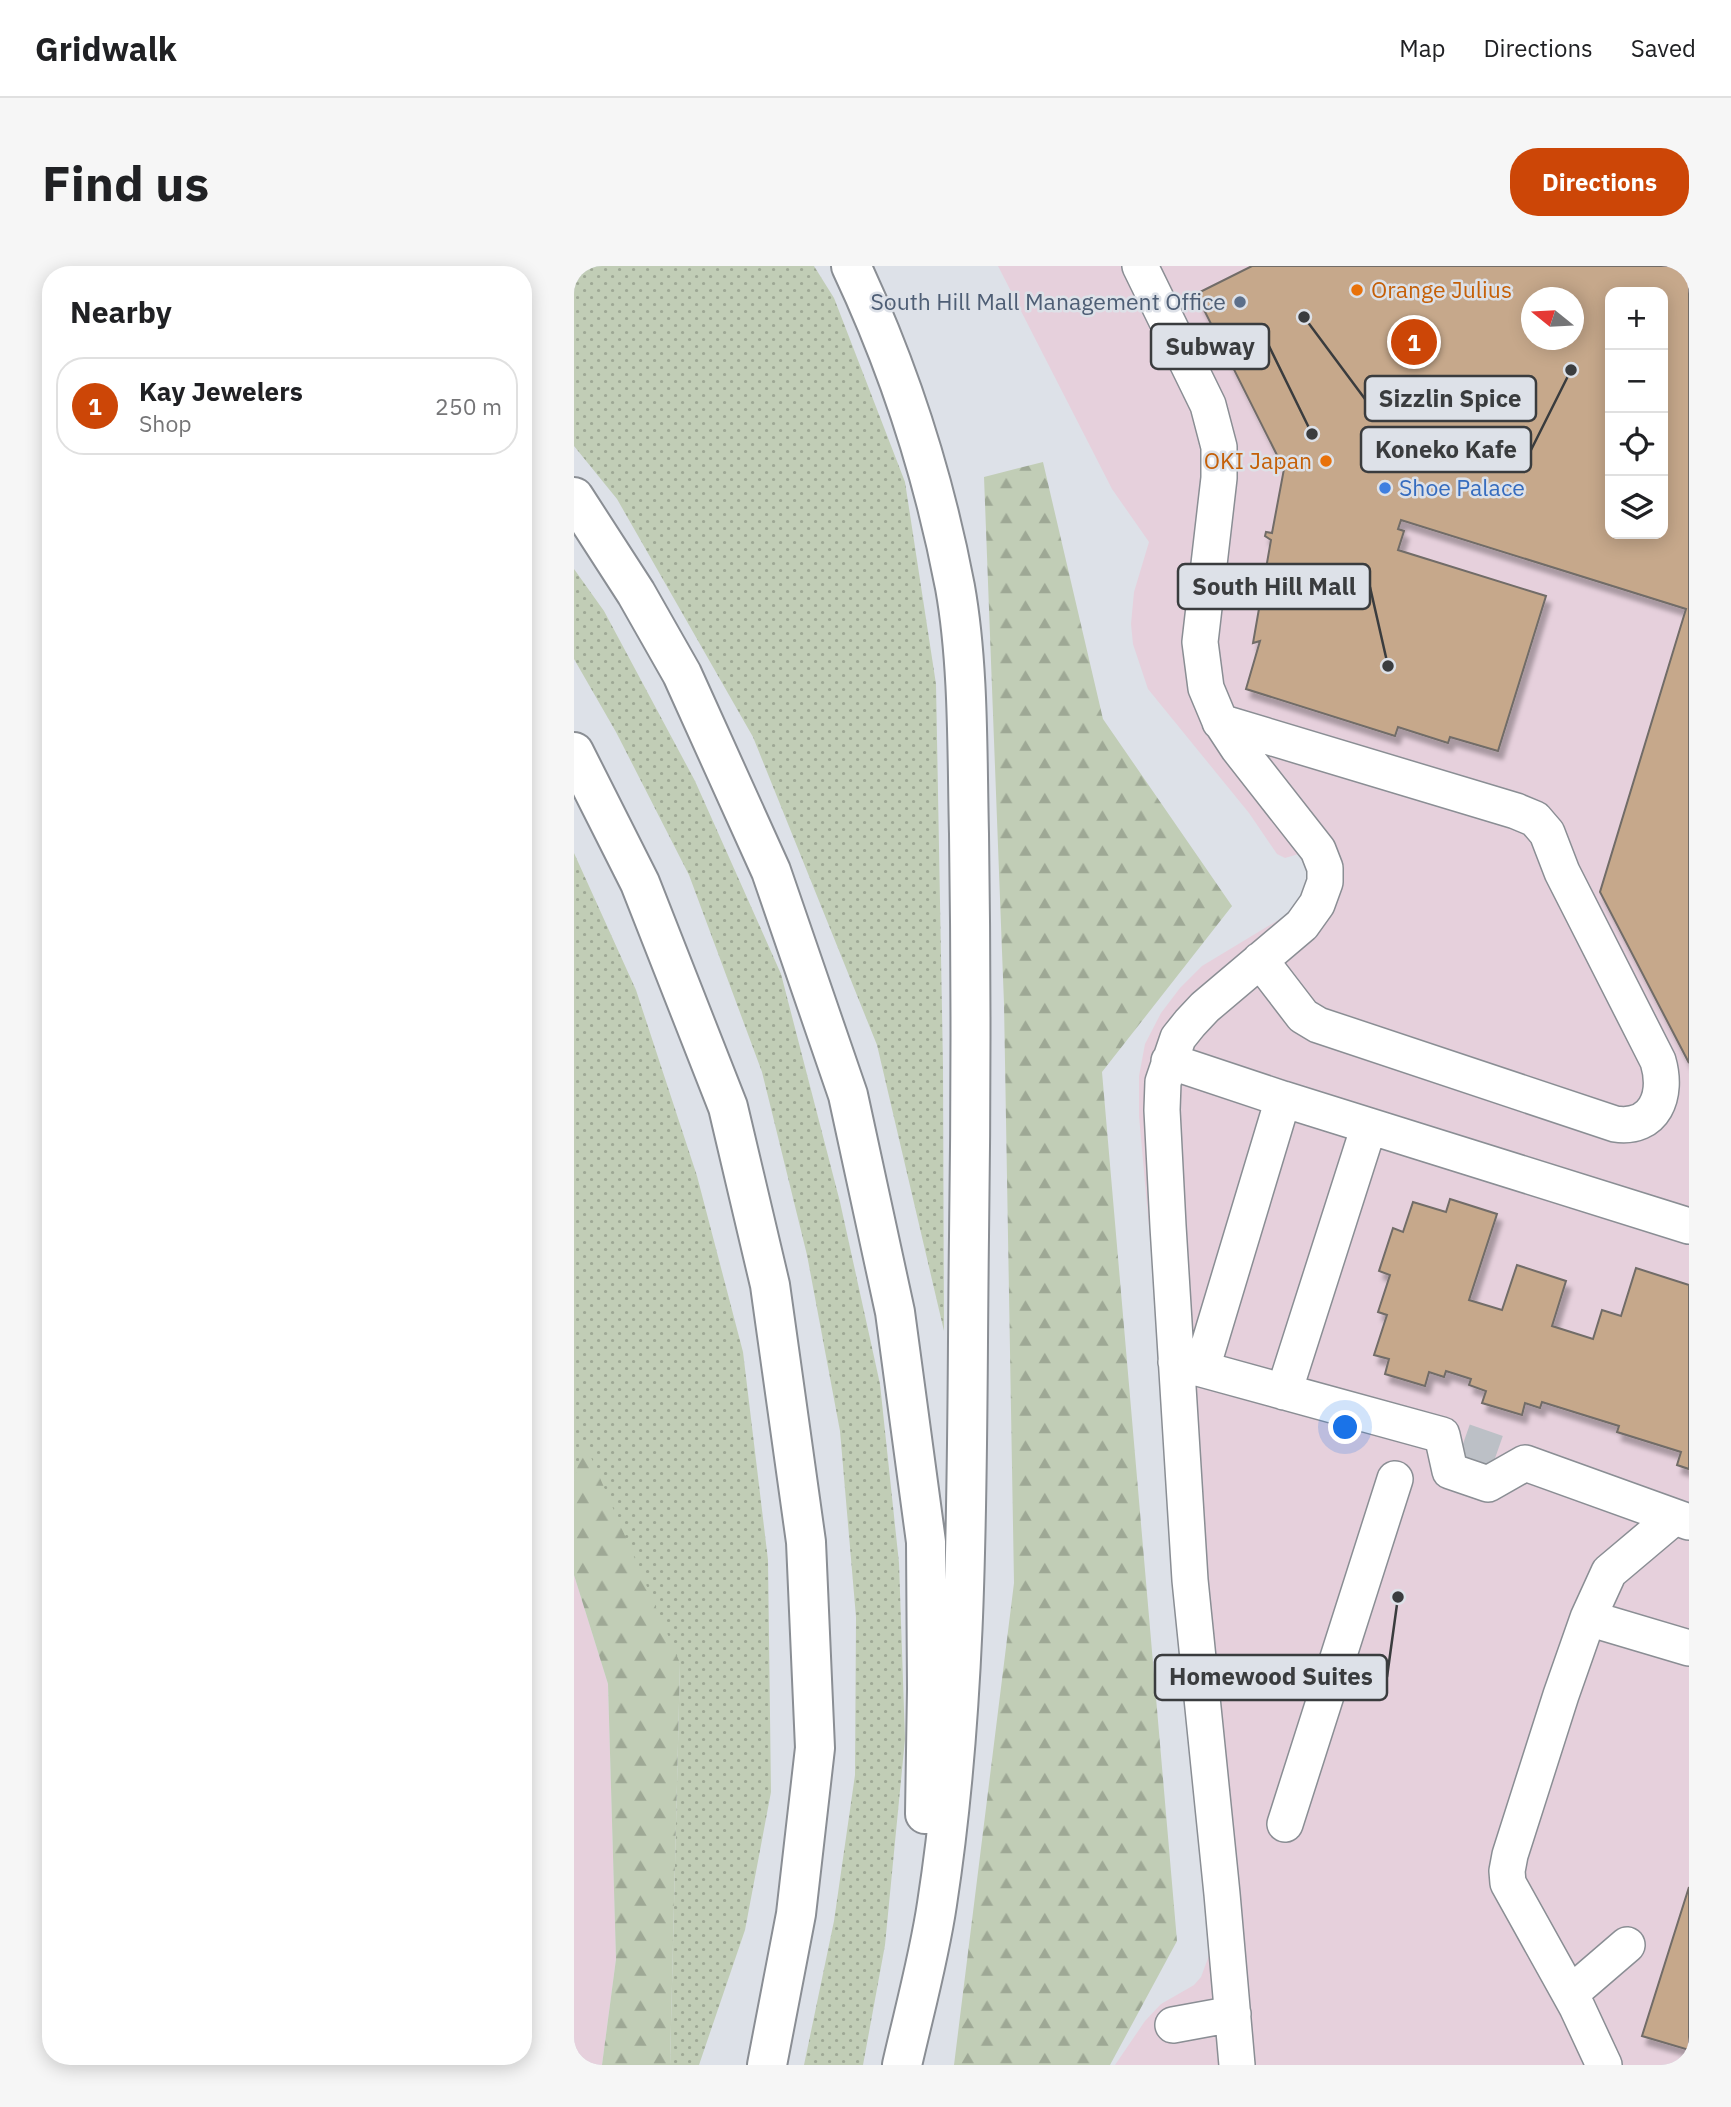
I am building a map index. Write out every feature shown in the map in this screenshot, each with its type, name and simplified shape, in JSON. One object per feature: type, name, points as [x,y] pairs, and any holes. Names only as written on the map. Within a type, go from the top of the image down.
[{"type":"highway","points":[[851,266],[871,309],[910,414],[941,523],[956,593],[967,713],[971,1080],[960,1685],[937,1908],[902,2065]]},
{"type":"highway","points":[[574,497],[636,593],[682,674],[771,871],[848,1095],[895,1312],[926,1542],[927,1689],[924,1847],[905,1989],[889,2065]]},
{"type":"highway","points":[[574,752],[640,883],[728,1107],[770,1285],[806,1542],[815,1748],[796,1914],[767,2065]]},
{"type":"lane","points":[[1140,266],[1208,405],[1219,447],[1219,478],[1200,642],[1206,688],[1220,722],[1318,850],[1325,868],[1325,883],[1317,904],[1301,925],[1190,1023],[1178,1038],[1163,1082],[1162,1110],[1189,1365],[1190,1580],[1237,2065]]},
{"type":"lane","points":[[1220,722],[1508,808],[1535,819],[1547,833],[1562,872],[1658,1061],[1663,1088],[1658,1103],[1646,1119],[1629,1126],[1615,1124],[1318,1025],[1303,1016],[1260,960]]},
{"type":"lane","points":[[1169,1061],[1689,1226]]},
{"type":"lane","points":[[1189,1365],[1283,1099]]},
{"type":"lane","points":[[1284,1392],[1369,1126]]},
{"type":"lane","points":[[1189,1365],[1453,1438],[1450,1471],[1488,1484],[1515,1459],[1681,1520]]},
{"type":"lane","points":[[1285,1824],[1395,1479]]},
{"type":"lane","points":[[1604,2065],[1570,1994],[1508,1882],[1507,1871],[1553,1718],[1588,1618],[1609,1572],[1681,1520]]},
{"type":"lane","points":[[1588,1618],[1689,1648]]},
{"type":"lane","points":[[1570,1994],[1627,1945]]},
{"type":"lane","points":[[1173,2025],[1233,2014]]},
{"type":"shaded area","points":[[998,266],[1689,266],[1689,2065],[1115,2065],[1145,2021],[1161,2004],[1194,1985],[1201,1977],[1210,1953],[1205,1840],[1139,1116],[1139,1076],[1145,1044],[1161,1013],[1180,988],[1202,966],[1294,909],[1303,894],[1308,877],[1307,862],[1302,853],[1285,858],[1277,854],[1249,813],[1148,689],[1133,644],[1131,624],[1134,592],[1149,542],[1112,489]]},
{"type":"shaded area","points":[[574,1575],[608,1684],[616,1959],[602,2065],[574,2065]]},
{"type":"green space","points":[[574,266],[814,266],[834,298],[905,482],[936,684],[943,1065],[944,1331],[877,1045],[753,737],[617,499],[574,446]]},
{"type":"green space","points":[[1043,462],[1103,719],[1232,906],[1102,1072],[1177,1941],[1110,2065],[954,2065],[1014,1583],[1004,1004],[984,477]]},
{"type":"green space","points":[[574,569],[604,611],[695,781],[781,974],[840,1202],[880,1384],[899,1563],[905,1739],[885,1945],[863,2065],[804,2065],[834,1921],[855,1775],[856,1617],[840,1431],[807,1255],[762,1072],[689,875],[616,732],[574,659]]},
{"type":"green space","points":[[574,853],[636,990],[697,1176],[743,1352],[768,1560],[771,1792],[745,1930],[699,2065],[670,2065],[680,1663],[574,1480]]},
{"type":"green space","points":[[584,1441],[680,1663],[670,2065],[602,2065],[616,1959],[608,1684],[574,1575],[574,1481]]},
{"type":"building","points":[[1252,266],[1689,266],[1689,1063],[1600,892],[1686,609],[1401,520],[1398,529],[1404,531],[1398,550],[1546,596],[1498,751],[1450,737],[1448,743],[1398,727],[1395,736],[1246,689],[1260,641],[1253,643],[1271,540],[1265,536],[1266,532],[1272,533],[1284,469],[1196,294]]},
{"type":"building","points":[[1450,1199],[1497,1214],[1469,1300],[1502,1310],[1517,1265],[1566,1281],[1552,1326],[1593,1339],[1602,1310],[1621,1316],[1636,1268],[1689,1285],[1689,1469],[1677,1465],[1681,1452],[1617,1432],[1619,1426],[1542,1402],[1540,1408],[1525,1403],[1522,1415],[1482,1403],[1486,1391],[1469,1385],[1471,1379],[1446,1371],[1444,1377],[1429,1372],[1425,1386],[1385,1374],[1389,1359],[1374,1355],[1387,1315],[1378,1312],[1390,1275],[1379,1271],[1393,1228],[1403,1232],[1413,1202],[1446,1212]]},
{"type":"building","points":[[1689,1887],[1689,2050],[1642,2036]]},
{"type":"tunnel","points":[[1464,1441],[1504,1455]]},
{"type":"place","name":"Orange Julius","points":[[1357,290]]},
{"type":"place","name":"South Hill Mall Management Office","points":[[1240,302]]},
{"type":"place","name":"Sizzlin Spice","points":[[1304,317]]},
{"type":"place","name":"Kay Jewelers","points":[[1414,342]]},
{"type":"place","name":"Koneko Kafe","points":[[1571,370]]},
{"type":"place","name":"Subway","points":[[1312,434]]},
{"type":"place","name":"OKI Japan","points":[[1326,461]]},
{"type":"place","name":"Shoe Palace","points":[[1385,488]]},
{"type":"place","name":"South Hill Mall","points":[[1388,666]]},
{"type":"place","name":"Homewood Suites","points":[[1398,1597]]}]
